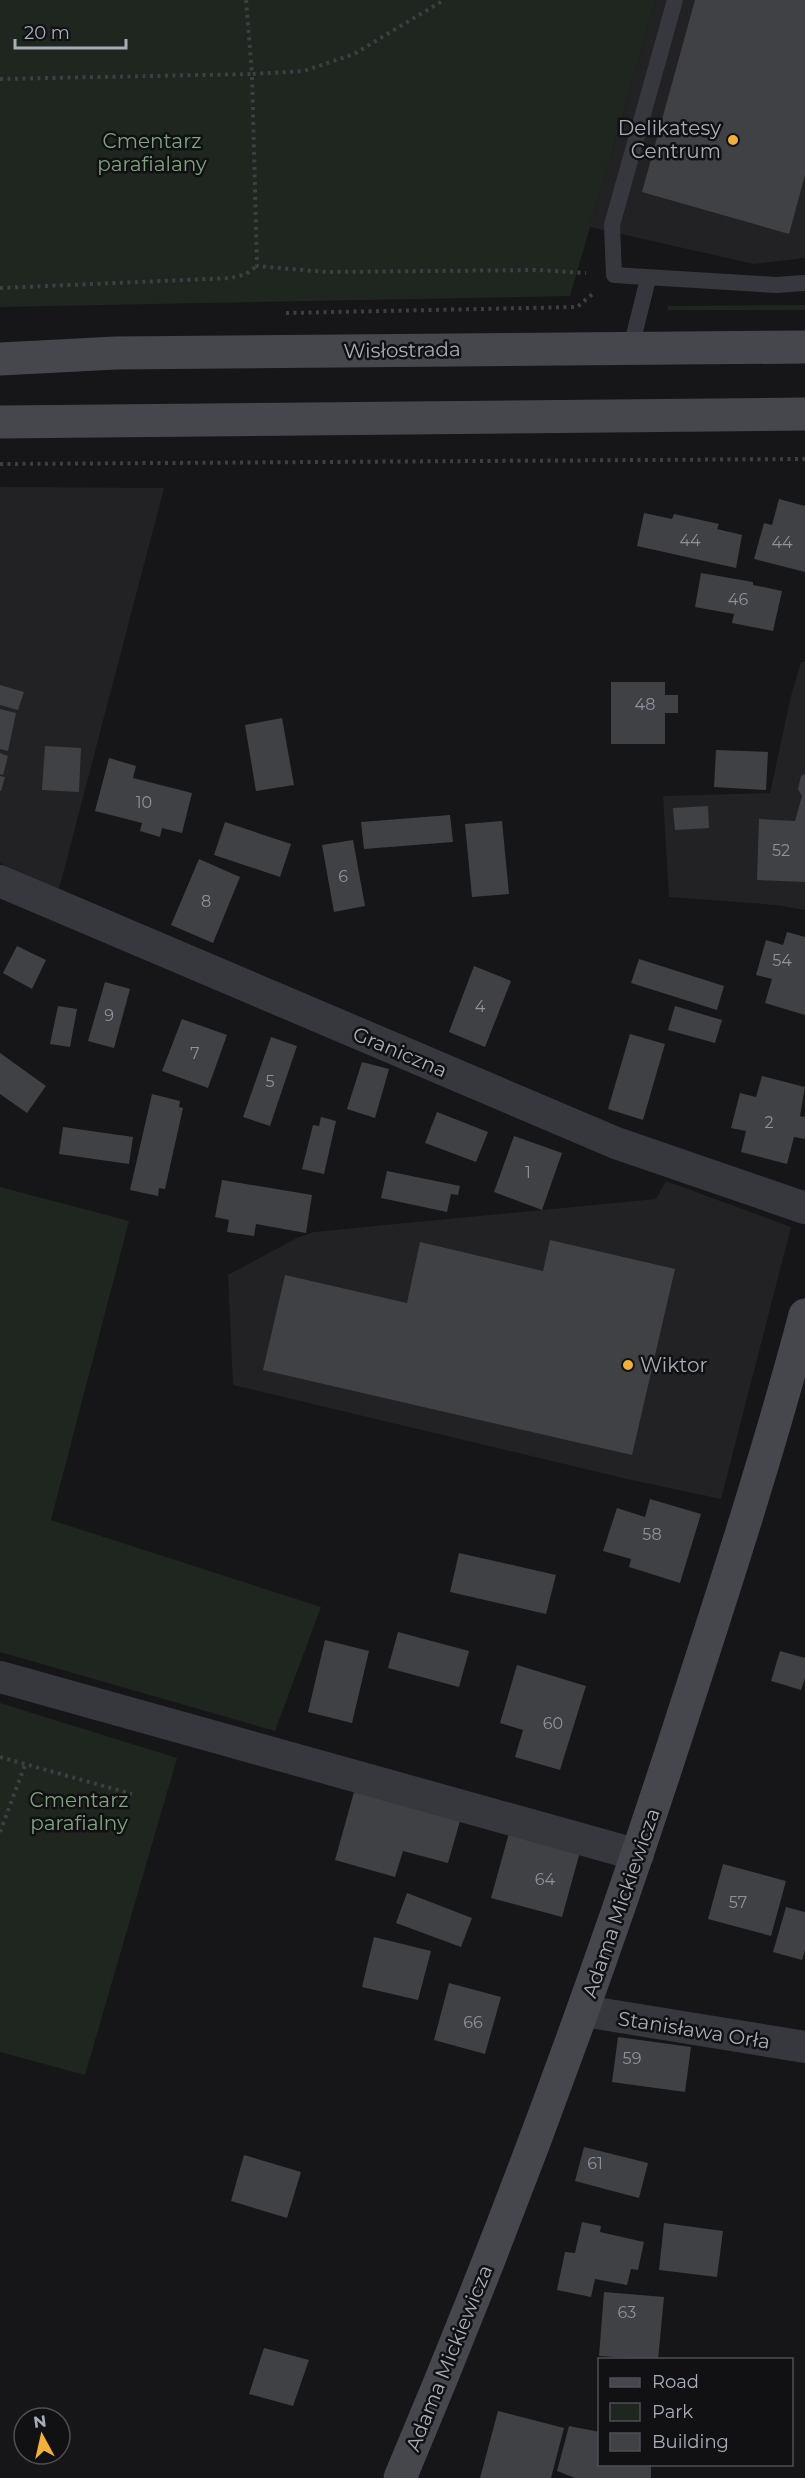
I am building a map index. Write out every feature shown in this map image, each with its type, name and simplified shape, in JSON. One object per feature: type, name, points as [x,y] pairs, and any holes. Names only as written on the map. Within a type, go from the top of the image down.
[{"type":"main road","name":"Wisłostrada","points":[[0,359],[116,353],[805,347]]},
{"type":"main road","points":[[0,422],[805,414]]},
{"type":"main road","name":"Adama Mickiewicza","points":[[400,2478],[487,2265],[584,2011],[638,1855],[749,1514],[805,1315]]},
{"type":"street","name":"Graniczna","points":[[0,881],[616,1143],[805,1208]]},
{"type":"street","points":[[0,1677],[638,1855]]},
{"type":"street","name":"Stanisława Orła","points":[[584,2011],[805,2047]]},
{"type":"lane","points":[[675,0],[612,225],[614,275],[648,279],[776,285],[805,284]]},
{"type":"lane","points":[[631,347],[648,279]]},
{"type":"path","points":[[246,0],[252,74],[256,267]]},
{"type":"path","points":[[0,79],[252,74],[304,70],[354,54],[444,0]]},
{"type":"path","points":[[0,288],[231,278],[246,274],[256,267],[326,272],[538,270],[614,275]]},
{"type":"path","points":[[282,313],[578,307],[614,275]]},
{"type":"path","points":[[0,464],[805,459]]},
{"type":"path","points":[[0,1757],[132,1794]]},
{"type":"path","points":[[0,1832],[25,1765]]},
{"type":"shaded area","points":[[656,0],[805,0],[805,258],[754,264],[590,227]]},
{"type":"shaded area","points":[[0,487],[164,488],[59,889],[0,863]]},
{"type":"shaded area","points":[[801,662],[805,662],[805,910],[776,905],[669,897],[663,796],[770,793],[791,696]]},
{"type":"shaded area","points":[[666,1181],[791,1227],[721,1499],[627,1479],[233,1385],[228,1275],[297,1238],[314,1232],[656,1199]]},
{"type":"green space","name":"Cmentarz parafialany","points":[[0,0],[656,0],[570,296],[0,307]]},
{"type":"green space","points":[[805,305],[805,310],[667,310],[668,306]]},
{"type":"green space","points":[[0,1187],[129,1221],[51,1520],[321,1607],[275,1731],[0,1652]]},
{"type":"green space","name":"Cmentarz parafialny","points":[[0,1703],[177,1758],[85,2075],[0,2052]]},
{"type":"building","points":[[695,0],[805,0],[805,175],[789,234],[642,192]]},
{"type":"building","points":[[779,499],[805,506],[805,572],[754,559],[764,523],[772,525]]},
{"type":"building","points":[[644,513],[672,519],[674,514],[719,524],[717,529],[742,535],[736,568],[637,546]]},
{"type":"building","points":[[701,573],[753,582],[753,585],[782,591],[773,631],[732,623],[734,614],[695,607]]},
{"type":"building","points":[[611,682],[665,682],[665,695],[678,695],[678,713],[665,713],[665,744],[611,744]]},
{"type":"building","points":[[0,685],[24,692],[18,710],[0,705]]},
{"type":"building","points":[[0,709],[16,713],[8,751],[0,749]]},
{"type":"building","points":[[282,718],[294,785],[256,791],[245,725]]},
{"type":"building","points":[[45,746],[81,748],[79,792],[42,790]]},
{"type":"building","points":[[716,750],[768,752],[766,790],[714,787]]},
{"type":"building","points":[[0,753],[8,756],[3,775],[0,774]]},
{"type":"building","points":[[109,758],[136,766],[133,778],[192,793],[182,833],[162,828],[160,837],[140,831],[142,823],[95,811]]},
{"type":"building","points":[[805,774],[805,882],[757,880],[759,819],[795,821],[802,796],[798,789],[801,776]]},
{"type":"building","points":[[0,776],[5,777],[1,791],[0,791]]},
{"type":"building","points":[[708,806],[709,828],[675,830],[673,808]]},
{"type":"building","points":[[450,815],[453,842],[364,849],[361,822]]},
{"type":"building","points":[[502,821],[509,894],[472,897],[465,824]]},
{"type":"building","points":[[225,822],[291,844],[280,877],[214,855]]},
{"type":"building","points":[[353,840],[365,906],[334,912],[322,845]]},
{"type":"building","points":[[199,859],[240,877],[213,943],[171,925]]},
{"type":"building","points":[[787,932],[805,937],[805,1015],[765,1003],[772,979],[756,975],[766,940],[783,945]]},
{"type":"building","points":[[17,946],[46,960],[32,989],[3,973]]},
{"type":"building","points":[[639,959],[724,986],[717,1010],[631,983]]},
{"type":"building","points":[[474,966],[511,981],[485,1047],[449,1032]]},
{"type":"building","points":[[105,982],[130,989],[114,1048],[88,1041]]},
{"type":"building","points":[[58,1006],[77,1009],[70,1047],[50,1044]]},
{"type":"building","points":[[675,1006],[722,1020],[715,1043],[668,1030]]},
{"type":"building","points":[[182,1019],[227,1035],[208,1088],[162,1071]]},
{"type":"building","points":[[630,1034],[665,1044],[643,1120],[608,1109]]},
{"type":"building","points":[[271,1037],[297,1046],[270,1126],[243,1117]]},
{"type":"building","points":[[0,1053],[46,1086],[27,1113],[0,1094]]},
{"type":"building","points":[[362,1062],[389,1069],[375,1118],[347,1109]]},
{"type":"building","points":[[762,1076],[805,1087],[800,1116],[805,1117],[805,1139],[794,1137],[787,1164],[741,1152],[746,1131],[731,1128],[740,1093],[756,1097]]},
{"type":"building","points":[[152,1094],[180,1101],[179,1107],[183,1108],[165,1189],[159,1188],[158,1196],[130,1190]]},
{"type":"building","points":[[437,1112],[488,1132],[476,1162],[425,1143]]},
{"type":"building","points":[[321,1117],[336,1121],[324,1174],[302,1169],[313,1125],[319,1126]]},
{"type":"building","points":[[63,1127],[133,1137],[129,1164],[59,1154]]},
{"type":"building","points":[[514,1136],[562,1153],[542,1210],[494,1192]]},
{"type":"building","points":[[387,1171],[460,1186],[458,1195],[451,1194],[447,1212],[381,1198]]},
{"type":"building","points":[[222,1180],[312,1195],[306,1233],[256,1224],[254,1236],[227,1232],[229,1220],[215,1217]]},
{"type":"building","points":[[550,1240],[675,1269],[632,1455],[263,1370],[285,1275],[407,1303],[420,1242],[543,1271]]},
{"type":"building","points":[[650,1499],[701,1514],[680,1583],[629,1567],[631,1559],[603,1551],[617,1508],[645,1517]]},
{"type":"building","points":[[459,1553],[556,1575],[546,1614],[450,1592]]},
{"type":"building","points":[[398,1632],[469,1651],[459,1687],[388,1668]]},
{"type":"building","points":[[325,1640],[369,1651],[352,1723],[308,1712]]},
{"type":"building","points":[[780,1651],[805,1658],[805,1678],[801,1690],[771,1681]]},
{"type":"building","points":[[517,1665],[586,1686],[560,1770],[515,1757],[523,1730],[500,1723]]},
{"type":"building","points":[[354,1792],[460,1821],[448,1863],[403,1851],[395,1877],[335,1860]]},
{"type":"building","points":[[509,1833],[580,1852],[562,1917],[491,1898]]},
{"type":"building","points":[[723,1864],[786,1881],[771,1936],[708,1919]]},
{"type":"building","points":[[407,1893],[472,1918],[461,1947],[396,1923]]},
{"type":"building","points":[[786,1907],[805,1912],[805,1950],[802,1960],[773,1952]]},
{"type":"building","points":[[374,1937],[431,1951],[418,2000],[362,1987]]},
{"type":"building","points":[[449,1983],[501,1997],[485,2054],[434,2040]]},
{"type":"building","points":[[618,2037],[691,2047],[685,2092],[612,2082]]},
{"type":"building","points":[[584,2147],[648,2163],[639,2198],[575,2181]]},
{"type":"building","points":[[244,2155],[301,2172],[287,2218],[231,2201]]},
{"type":"building","points":[[582,2222],[601,2226],[600,2232],[644,2242],[638,2270],[631,2269],[627,2285],[595,2279],[591,2297],[557,2290],[565,2252],[575,2253]]},
{"type":"building","points":[[664,2223],[723,2231],[717,2277],[659,2270]]},
{"type":"building","points":[[604,2292],[664,2297],[658,2358],[599,2356]]},
{"type":"building","points":[[264,2348],[309,2360],[293,2406],[249,2394]]},
{"type":"building","points":[[498,2411],[564,2428],[551,2478],[480,2478]]},
{"type":"building","points":[[569,2426],[598,2432],[598,2466],[651,2466],[651,2478],[575,2478],[557,2471]]},
{"type":"place","name":"Delikatesy Centrum","points":[[733,140]]},
{"type":"place","name":"Wiktor","points":[[628,1365]]}]
